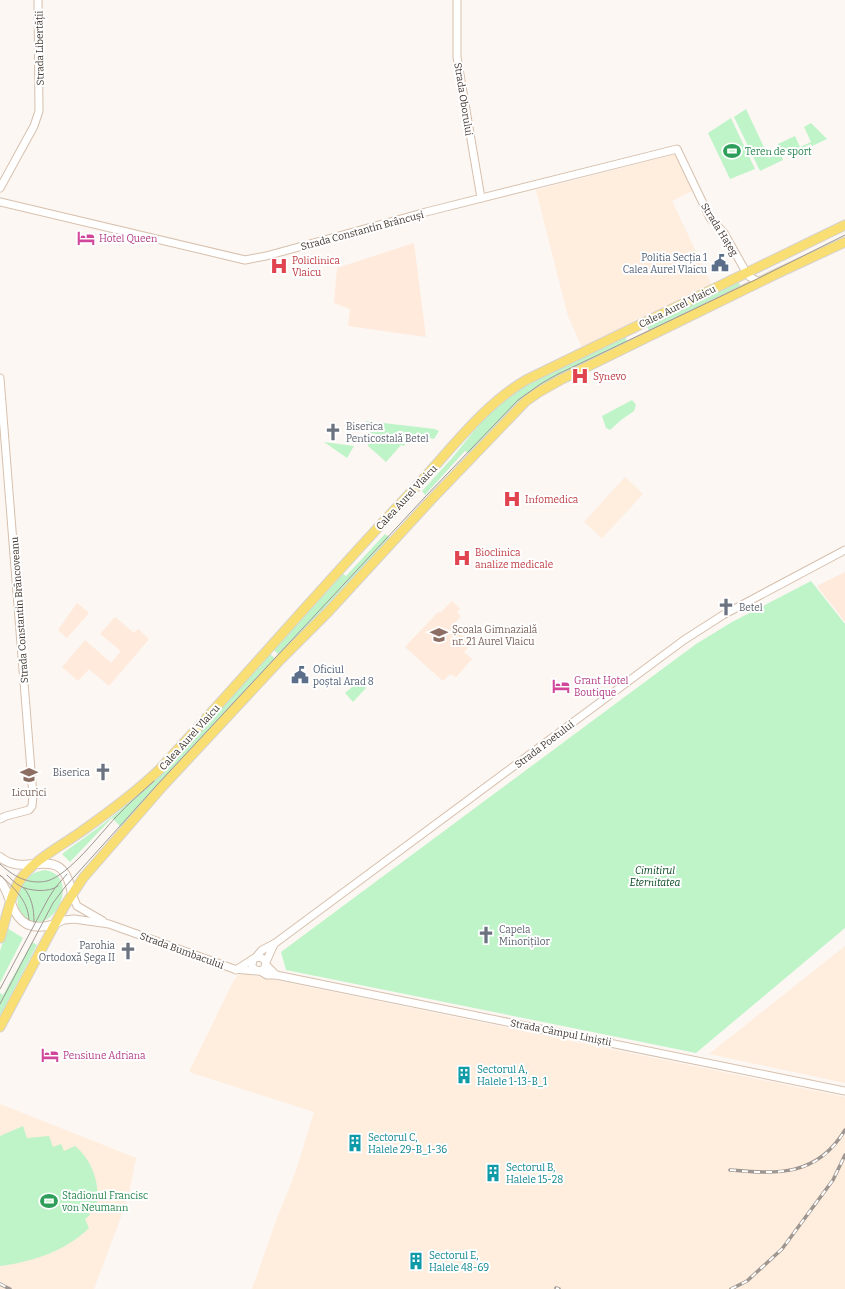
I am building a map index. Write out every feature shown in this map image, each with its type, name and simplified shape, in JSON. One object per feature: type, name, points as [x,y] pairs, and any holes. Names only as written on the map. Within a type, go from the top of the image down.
[{"type":"main road","name":"Calea Aurel Vlaicu","points":[[0,938],[18,882],[26,873],[36,863],[102,817],[144,784],[159,770],[380,526],[488,409],[507,392],[526,380],[845,225]]},
{"type":"main road","name":"Calea Aurel Vlaicu","points":[[0,1027],[55,924],[83,878],[162,787],[281,659],[329,611],[513,413],[526,401],[562,379],[759,282],[845,242]]},
{"type":"main road","points":[[0,857],[15,864],[52,864],[62,869],[69,880],[72,894]]},
{"type":"main road","points":[[0,881],[6,889],[18,918],[29,925],[41,928],[55,924]]},
{"type":"street","name":"Strada Libertății","points":[[0,188],[34,126],[39,111],[38,0]]},
{"type":"street","name":"Strada Oborului","points":[[457,0],[458,57],[481,198]]},
{"type":"street","name":"Strada Constantin Brâncuși","points":[[0,202],[244,260],[266,256],[481,198],[677,149]]},
{"type":"street","name":"Strada Hațeg","points":[[677,149],[710,218],[724,233],[746,272],[750,277],[759,282]]},
{"type":"street","name":"Strada Constantin Brâncoveanu","points":[[0,378],[33,796],[32,806],[29,810],[0,819]]},
{"type":"street","name":"Strada Poetului","points":[[255,958],[262,950],[274,944],[704,626],[845,550]]},
{"type":"street","name":"Strada Bumbacului","points":[[72,894],[77,906],[108,924],[236,970],[255,958]]},
{"type":"street","name":"Strada Bumbacului","points":[[55,924],[64,920],[74,919],[108,924]]},
{"type":"street","points":[[274,944],[266,963],[265,969],[258,971],[252,965],[255,958],[262,957],[266,963],[276,975]]},
{"type":"street","name":"Strada Câmpul Liniștii","points":[[236,970],[258,971],[267,975],[276,975],[845,1090]]},
{"type":"shaded area","points":[[676,154],[694,190],[672,201],[713,288],[584,352],[568,316],[536,190]]},
{"type":"shaded area","points":[[414,243],[426,337],[348,326],[350,309],[334,303],[337,268]]},
{"type":"shaded area","points":[[625,477],[643,494],[602,538],[584,522]]},
{"type":"shaded area","points":[[845,572],[845,622],[817,586]]},
{"type":"shaded area","name":"Școala Gimnazială nr. 21 Aurel Vlaicu","points":[[452,601],[460,609],[457,612],[461,616],[452,626],[471,644],[464,652],[472,659],[456,677],[450,674],[443,681],[405,647],[438,612],[440,613]]},
{"type":"shaded area","points":[[77,603],[89,613],[67,638],[58,630]]},
{"type":"shaded area","points":[[115,617],[134,633],[138,629],[149,639],[109,686],[89,669],[78,681],[62,667],[85,640],[111,663],[121,651],[100,634]]},
{"type":"shaded area","points":[[845,946],[845,1083],[709,1054]]},
{"type":"shaded area","points":[[245,974],[845,1097],[845,1289],[252,1289],[276,1221],[296,1171],[314,1112],[189,1072],[233,982],[238,975]]},
{"type":"shaded area","points":[[0,1104],[136,1158],[128,1198],[94,1289],[0,1289]]},
{"type":"green space","points":[[746,109],[769,158],[781,151],[778,144],[795,136],[800,147],[811,142],[804,127],[811,123],[827,139],[812,146],[811,144],[782,157],[783,160],[760,171],[734,117]]},
{"type":"green space","name":"Teren de sport","points":[[731,118],[755,169],[730,179],[708,133]]},
{"type":"green space","points":[[738,281],[741,287],[650,333],[647,326]]},
{"type":"green space","points":[[625,337],[628,343],[534,391],[519,401],[469,453],[465,451],[425,495],[422,491],[498,404],[513,392]]},
{"type":"green space","points":[[632,400],[636,405],[634,411],[610,430],[606,428],[602,416]]},
{"type":"green space","points":[[366,421],[435,429],[439,431],[434,439],[419,436],[417,441],[370,433],[371,428],[366,427]]},
{"type":"green space","points":[[369,437],[406,443],[404,446],[401,445],[386,462],[368,446]]},
{"type":"green space","points":[[324,442],[354,446],[347,458]]},
{"type":"green space","points":[[385,534],[390,538],[280,656],[274,650],[343,574],[346,576]]},
{"type":"green space","name":"Cimitirul Eternitatea","points":[[811,581],[845,624],[845,928],[696,1053],[286,970],[281,952],[696,644],[732,622]]},
{"type":"green space","points":[[270,654],[276,659],[123,829],[112,818],[70,862],[62,854],[132,800],[168,766]]},
{"type":"green space","points":[[359,681],[366,688],[353,702],[345,693]]},
{"type":"green space","points":[[45,870],[56,875],[62,884],[63,894],[59,905],[53,914],[45,921],[35,923],[25,918],[21,913],[18,908],[18,896],[23,884],[31,875]]},
{"type":"green space","points":[[7,928],[23,938],[0,983],[0,951]]},
{"type":"green space","points":[[32,942],[37,945],[0,1016],[0,993],[3,995]]},
{"type":"green space","name":"Stadionul Francisc von Neumann","points":[[23,1126],[27,1138],[49,1136],[53,1147],[61,1144],[64,1151],[75,1146],[81,1152],[94,1173],[98,1198],[97,1206],[88,1210],[90,1215],[85,1219],[89,1228],[70,1243],[48,1254],[24,1262],[0,1266],[0,1136]]},
{"type":"tram line","points":[[0,1004],[53,903],[65,887],[156,786],[425,497],[518,400],[558,374],[755,280],[845,235]]},
{"type":"tram line","points":[[0,864],[16,876],[27,881],[40,882],[56,877],[74,863],[121,812],[154,781]]},
{"type":"tram line","points":[[0,989],[48,899],[67,874]]},
{"type":"tram line","points":[[0,875],[23,900],[29,920]]},
{"type":"tram line","points":[[7,875],[18,885],[28,889],[50,890],[58,886]]},
{"type":"tram line","points":[[23,887],[29,895],[32,903],[34,922]]},
{"type":"railway","points":[[730,1170],[764,1172],[795,1169],[822,1157],[834,1145],[845,1130]]},
{"type":"railway","points":[[731,1289],[747,1281],[782,1249],[833,1180],[845,1155]]},
{"type":"railway","points":[[0,1284],[10,1289]]},
{"type":"place","name":"Teren de sport","points":[[732,151]]},
{"type":"place","name":"Hotel Queen","points":[[86,238]]},
{"type":"place","name":"Politia Secția 1 Calea Aurel Vlaicu","points":[[720,263]]},
{"type":"place","name":"Policlinica Vlaicu","points":[[279,266]]},
{"type":"place","name":"Synevo","points":[[580,376]]},
{"type":"place","name":"Biserica Penticostală Betel","points":[[333,432]]},
{"type":"place","name":"Infomedica","points":[[512,499]]},
{"type":"place","name":"Bioclinica analize medicale","points":[[462,558]]},
{"type":"place","name":"Betel","points":[[726,607]]},
{"type":"place","name":"Școala Gimnazială nr. 21 Aurel Vlaicu","points":[[439,635]]},
{"type":"place","name":"Oficiul poștal Arad 8","points":[[300,675]]},
{"type":"place","name":"Grant Hotel Boutique","points":[[561,686]]},
{"type":"place","name":"Biserica","points":[[103,772]]},
{"type":"place","name":"Licurici","points":[[29,775]]},
{"type":"place","name":"Capela Minoriților","points":[[486,935]]},
{"type":"place","name":"Parohia Ortodoxă Șega II","points":[[128,951]]},
{"type":"place","name":"Pensiune Adriana","points":[[50,1055]]},
{"type":"place","name":"Sectorul A, Halele 1-13-B_1","points":[[464,1075]]},
{"type":"place","name":"Sectorul C, Halele 29-B_1-36","points":[[355,1143]]},
{"type":"place","name":"Sectorul B, Halele 15-28","points":[[493,1173]]},
{"type":"place","name":"Stadionul Francisc von Neumann","points":[[49,1201]]},
{"type":"place","name":"Sectorul E, Halele 48-69","points":[[416,1261]]}]
